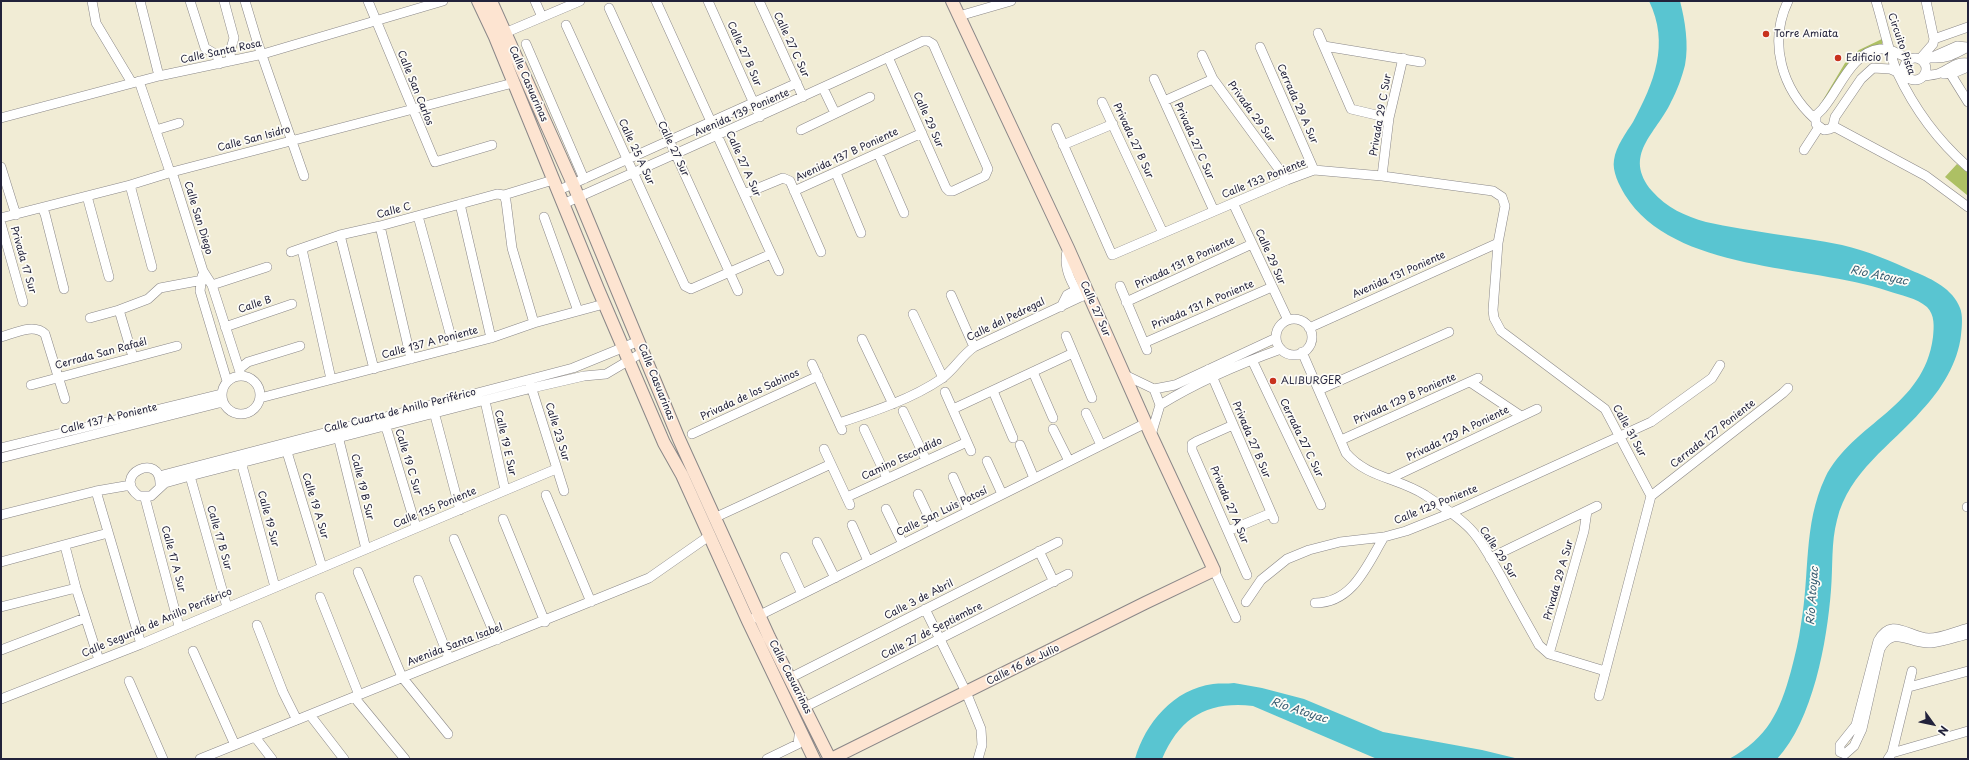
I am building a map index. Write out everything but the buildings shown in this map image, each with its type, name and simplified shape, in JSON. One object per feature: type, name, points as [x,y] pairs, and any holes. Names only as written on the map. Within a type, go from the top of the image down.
[{"type":"main road","name":"Calle Casuarinas","points":[[478,1],[500,35],[578,182],[578,197],[714,518],[830,759]]},
{"type":"main road","name":"Calle Casuarinas","points":[[491,1],[514,83],[604,304],[664,443],[682,475],[748,621],[814,759]]},
{"type":"main road","name":"Calle 27 Sur","points":[[952,1],[1068,248],[1083,292],[1125,375],[1151,435],[1214,570]]},
{"type":"main road","name":"Calle 16 de Julio","points":[[830,759],[1214,570]]},
{"type":"street","name":"Calle San Diego","points":[[92,1],[96,23],[136,82],[156,130],[206,279]]},
{"type":"street","points":[[140,1],[159,76]]},
{"type":"street","points":[[190,1],[205,48],[217,55],[219,64]]},
{"type":"street","points":[[224,1],[234,38],[230,52],[231,61]]},
{"type":"street","points":[[245,1],[257,41],[293,140],[304,176]]},
{"type":"street","name":"Calle San Carlos","points":[[368,1],[435,162],[492,145]]},
{"type":"street","name":"Calle Santa Rosa","points":[[1,118],[159,76],[263,54],[376,22],[443,1]]},
{"type":"street","points":[[535,1],[542,17]]},
{"type":"street","points":[[500,35],[580,1]]},
{"type":"street","name":"Calle 27 A Sur","points":[[656,1],[779,271]]},
{"type":"street","name":"Calle 27 B Sur","points":[[708,1],[760,117]]},
{"type":"street","name":"Calle 27 C Sur","points":[[759,1],[803,97]]},
{"type":"street","points":[[959,16],[987,4],[1011,1]]},
{"type":"street","points":[[1788,1],[1781,17],[1779,34],[1779,50],[1783,71],[1795,98],[1817,123],[1826,130],[1833,126],[1835,117],[1865,73],[1873,68],[1897,71],[1911,79],[1946,73],[1968,67]]},
{"type":"street","name":"Circuito Pista","points":[[1876,1],[1897,71],[1910,96],[1943,143],[1968,167]]},
{"type":"street","points":[[1926,1],[1934,39],[1968,27]]},
{"type":"street","name":"Calle 27 Sur","points":[[609,8],[738,291]]},
{"type":"street","name":"Calle 25 A Sur","points":[[566,25],[688,288],[691,289],[730,272]]},
{"type":"street","points":[[1318,33],[1351,110],[1389,118]]},
{"type":"street","name":"Circuito Pista","points":[[1925,59],[1934,39]]},
{"type":"street","name":"Avenida 139 Poniente","points":[[563,204],[760,117],[923,41],[928,41],[933,44],[988,169],[985,176],[953,191],[949,191]]},
{"type":"street","points":[[526,44],[578,182]]},
{"type":"street","points":[[1324,46],[1421,62]]},
{"type":"street","points":[[1804,150],[1817,123],[1818,113],[1823,109],[1857,61],[1871,52],[1881,49],[1890,50],[1909,59],[1925,59],[1956,46],[1967,47]]},
{"type":"street","name":"Cerrada 29 A Sur","points":[[1260,47],[1314,170]]},
{"type":"street","name":"Privada 29 Sur","points":[[1202,55],[1213,79],[1287,180]]},
{"type":"street","name":"Calle 29 Sur","points":[[888,57],[949,191]]},
{"type":"street","name":"Privada 29 C Sur","points":[[1382,176],[1389,118],[1403,58]]},
{"type":"street","points":[[1906,76],[1904,69],[1909,59]]},
{"type":"street","points":[[1910,96],[1926,68],[1925,59]]},
{"type":"street","points":[[1946,73],[1956,65],[1963,62],[1968,63]]},
{"type":"street","points":[[1946,73],[1968,102]]},
{"type":"street","name":"Privada 27 C Sur","points":[[1154,79],[1214,211]]},
{"type":"street","points":[[1164,101],[1213,79]]},
{"type":"street","name":"Calle San Isidro","points":[[1,218],[130,185],[171,172],[514,83]]},
{"type":"street","name":"Avenida 139 Poniente","points":[[504,195],[578,182],[797,83]]},
{"type":"street","points":[[823,88],[835,113]]},
{"type":"street","points":[[801,130],[870,97]]},
{"type":"street","name":"Privada 27 B Sur","points":[[1102,102],[1163,233]]},
{"type":"street","points":[[156,130],[179,123]]},
{"type":"street","points":[[1056,128],[1063,145],[1113,124]]},
{"type":"street","points":[[1833,126],[1926,176],[1968,207]]},
{"type":"street","name":"Avenida 137 B Poniente","points":[[744,194],[784,178],[790,181],[794,191],[922,133]]},
{"type":"street","name":"Calle 133 Poniente","points":[[1063,145],[1112,255],[1287,180],[1314,170],[1382,176],[1493,191],[1502,197]]},
{"type":"street","points":[[878,153],[904,213]]},
{"type":"street","points":[[1,167],[16,215]]},
{"type":"street","points":[[836,173],[861,233]]},
{"type":"street","points":[[130,185],[152,267]]},
{"type":"street","points":[[794,191],[821,252]]},
{"type":"street","name":"Calle C","points":[[291,252],[340,234],[380,226],[497,194],[504,195]]},
{"type":"street","points":[[504,195],[512,248],[534,323]]},
{"type":"street","points":[[87,196],[109,276]]},
{"type":"street","name":"Calle 31 Sur","points":[[1502,197],[1505,206],[1498,243],[1493,310],[1498,326],[1501,331],[1605,409],[1651,496]]},
{"type":"street","name":"Calle 29 Sur","points":[[1233,203],[1288,320]]},
{"type":"street","points":[[460,204],[491,338]]},
{"type":"street","points":[[42,208],[45,214],[64,289]]},
{"type":"street","points":[[418,216],[454,348]]},
{"type":"street","points":[[544,217],[578,311]]},
{"type":"street","name":"Privada 17 Sur","points":[[1,224],[23,302]]},
{"type":"street","points":[[380,226],[412,359]]},
{"type":"street","points":[[340,234],[374,369]]},
{"type":"street","name":"Avenida 131 Poniente","points":[[1309,328],[1498,243]]},
{"type":"street","name":"Privada 131 B Poniente","points":[[1126,302],[1252,244]]},
{"type":"street","points":[[302,249],[331,379]]},
{"type":"street","points":[[730,272],[771,254]]},
{"type":"street","points":[[90,318],[119,310],[148,299],[160,288],[267,267]]},
{"type":"street","points":[[206,279],[226,326],[240,372],[256,382],[260,390],[260,398],[257,406],[250,412],[242,414],[233,413],[226,408],[222,398],[223,387],[227,381],[240,372],[248,362],[300,346]]},
{"type":"street","points":[[206,279],[200,291],[227,381]]},
{"type":"street","points":[[1120,286],[1126,302]]},
{"type":"street","name":"Privada 131 A Poniente","points":[[1126,302],[1145,346],[1272,287]]},
{"type":"street","name":"Calle del Pedregal","points":[[818,376],[840,426],[893,404],[943,378],[967,352],[974,347],[1060,307],[1083,292]]},
{"type":"street","points":[[951,295],[974,347]]},
{"type":"street","name":"Calle B","points":[[226,326],[292,304]]},
{"type":"street","name":"Calle 137 A Poniente","points":[[260,398],[491,338],[534,323],[604,304]]},
{"type":"street","points":[[119,310],[133,357]]},
{"type":"street","points":[[913,314],[943,378]]},
{"type":"street","points":[[1288,320],[1302,321],[1309,328],[1311,342],[1308,348],[1302,352],[1291,354],[1281,349],[1276,338],[1279,327],[1288,320]]},
{"type":"street","points":[[1,337],[35,328],[41,330],[45,334],[65,399]]},
{"type":"street","points":[[1319,390],[1449,332]]},
{"type":"street","points":[[1066,336],[1092,398]]},
{"type":"street","points":[[1125,375],[1154,389],[1175,385],[1276,338]]},
{"type":"street","points":[[862,339],[893,404]]},
{"type":"street","name":"Cerrada San Rafaél","points":[[31,385],[59,376],[177,346]]},
{"type":"street","name":"Calle Cuarta de Anillo Periférico","points":[[160,486],[241,459],[287,452],[338,434],[386,427],[434,410],[485,401],[573,368],[623,347],[641,347]]},
{"type":"street","name":"Calle Cuarta de Anillo Periférico","points":[[159,476],[241,459],[531,384],[606,374],[628,360],[641,347]]},
{"type":"street","points":[[1160,406],[1179,394],[1252,360],[1281,349]]},
{"type":"street","name":"Calle 29 Sur","points":[[1302,352],[1346,453],[1360,467],[1404,484],[1424,494],[1451,513],[1473,532],[1490,558],[1539,645],[1549,654]]},
{"type":"street","points":[[953,410],[1073,353]]},
{"type":"street","points":[[607,354],[614,357],[615,368]]},
{"type":"street","points":[[596,358],[593,362],[592,369],[598,375]]},
{"type":"street","name":"Cerrada 27 C Sur","points":[[1252,360],[1321,505]]},
{"type":"street","points":[[812,364],[818,376]]},
{"type":"street","name":"Calle 129 Poniente","points":[[1246,602],[1261,580],[1287,559],[1309,550],[1340,542],[1384,537],[1406,531],[1451,513],[1651,422],[1712,378],[1720,365]]},
{"type":"street","name":"Privada 27 B Sur","points":[[1209,369],[1272,516],[1228,531]]},
{"type":"street","points":[[1033,372],[1053,418]]},
{"type":"street","name":"Privada de los Sabinos","points":[[692,434],[818,376]]},
{"type":"street","name":"Privada 129 B Poniente","points":[[1341,440],[1474,380],[1521,416]]},
{"type":"street","name":"Calle 23 Sur","points":[[531,384],[564,491]]},
{"type":"street","name":"Cerrada 127 Poniente","points":[[1651,496],[1783,394],[1788,388]]},
{"type":"street","points":[[1151,435],[1160,406],[1154,389]]},
{"type":"street","points":[[993,391],[1034,478]]},
{"type":"street","points":[[945,392],[971,452]]},
{"type":"street","name":"Calle 137 A Poniente","points":[[1,448],[73,435],[222,398]]},
{"type":"street","name":"Calle 19 E Sur","points":[[485,401],[505,490]]},
{"type":"street","points":[[434,410],[460,510]]},
{"type":"street","name":"Privada 129 A Poniente","points":[[1389,479],[1521,416],[1537,410]]},
{"type":"street","points":[[903,411],[926,460]]},
{"type":"street","points":[[1086,414],[1101,445]]},
{"type":"street","name":"Calle San Luis Potosí","points":[[748,621],[1146,423]]},
{"type":"street","name":"Privada 27 A Sur","points":[[1233,425],[1192,444],[1192,450],[1247,575]]},
{"type":"street","name":"Calle 19 C Sur","points":[[386,427],[416,528]]},
{"type":"street","points":[[864,429],[887,478]]},
{"type":"street","points":[[1053,429],[1069,461]]},
{"type":"street","name":"Calle 19 B Sur","points":[[338,434],[366,549]]},
{"type":"street","name":"Calle 137 A Poniente","points":[[1,458],[73,435]]},
{"type":"street","name":"Camino Escondido","points":[[831,464],[848,501],[887,478],[967,442]]},
{"type":"street","points":[[714,518],[831,464],[824,449]]},
{"type":"street","name":"Calle 19 A Sur","points":[[287,452],[322,567]]},
{"type":"street","name":"Calle 19 Sur","points":[[241,459],[275,586]]},
{"type":"street","points":[[987,461],[1002,494]]},
{"type":"street","points":[[145,467],[153,469],[159,476],[160,486],[157,492],[144,498],[134,493],[131,485],[132,475],[138,469],[145,467]]},
{"type":"street","name":"Calle 135 Poniente","points":[[322,567],[556,469]]},
{"type":"street","name":"Calle 17 B Sur","points":[[190,476],[227,607]]},
{"type":"street","points":[[953,477],[968,511]]},
{"type":"street","points":[[1,515],[96,491],[131,485]]},
{"type":"street","points":[[96,491],[141,644]]},
{"type":"street","points":[[546,494],[591,602]]},
{"type":"street","points":[[918,494],[934,528]]},
{"type":"street","points":[[1599,696],[1651,496]]},
{"type":"street","name":"Calle 17 A Sur","points":[[144,498],[179,626]]},
{"type":"street","points":[[1490,558],[1597,506]]},
{"type":"street","points":[[886,509],[903,544]]},
{"type":"street","name":"Privada 29 A Sur","points":[[1549,654],[1584,531],[1587,511]]},
{"type":"street","points":[[503,519],[545,622]]},
{"type":"street","points":[[852,525],[868,561]]},
{"type":"street","points":[[1,562],[65,546],[108,533]]},
{"type":"street","name":"Avenida Santa Isabel","points":[[200,759],[212,757],[235,745],[449,658],[545,622],[650,578],[709,536]]},
{"type":"street","points":[[1315,603],[1330,601],[1352,588],[1384,537]]},
{"type":"street","points":[[454,539],[497,640]]},
{"type":"street","points":[[818,542],[835,578]]},
{"type":"street","name":"Calle 3 de Abril","points":[[790,678],[1058,542]]},
{"type":"street","points":[[65,546],[76,588],[99,660]]},
{"type":"street","points":[[1039,551],[1054,582]]},
{"type":"street","points":[[785,557],[802,594]]},
{"type":"street","name":"Calle Segunda de Anillo Periférico","points":[[1,699],[141,644],[179,626],[322,567]]},
{"type":"street","name":"Calle 27 Sur","points":[[1214,570],[1236,618]]},
{"type":"street","points":[[358,572],[402,677],[448,734]]},
{"type":"street","name":"Calle 27 de Septiembre","points":[[805,707],[1068,574]]},
{"type":"street","points":[[418,580],[449,658]]},
{"type":"street","points":[[1,607],[76,588]]},
{"type":"street","points":[[320,597],[361,705],[405,759]]},
{"type":"street","points":[[925,609],[966,692],[981,729],[982,745],[978,759]]},
{"type":"street","points":[[1,650],[85,618]]},
{"type":"street","points":[[257,625],[284,692],[337,759]]},
{"type":"street","points":[[1968,628],[1930,638],[1901,629],[1893,633],[1880,650],[1859,735],[1851,750],[1843,754],[1839,748],[1856,725],[1881,634],[1893,633],[1931,643],[1968,634]]},
{"type":"street","points":[[193,651],[235,745]]},
{"type":"street","points":[[1549,654],[1605,671]]},
{"type":"street","points":[[1890,756],[1912,671]]},
{"type":"street","points":[[1909,687],[1968,671]]},
{"type":"street","points":[[129,681],[163,759]]},
{"type":"street","points":[[304,717],[344,759]]},
{"type":"street","points":[[767,759],[798,744],[800,727]]},
{"type":"street","points":[[1890,756],[1968,731]]},
{"type":"street","points":[[255,737],[272,759]]},
{"type":"green space","points":[[1882,39],[1882,46],[1860,57],[1824,107],[1820,105],[1845,63],[1859,50]]},
{"type":"green space","points":[[1957,164],[1968,173],[1967,195],[1945,177]]},
{"type":"water","name":"Río Atoyac","points":[[1649,1],[1680,1],[1685,24],[1686,41],[1685,65],[1681,79],[1665,114],[1650,135],[1641,155],[1640,166],[1644,178],[1652,191],[1658,197],[1677,211],[1706,222],[1740,229],[1842,245],[1861,250],[1935,281],[1947,290],[1957,301],[1962,314],[1962,328],[1959,345],[1948,376],[1936,394],[1922,410],[1861,473],[1851,487],[1843,503],[1835,528],[1829,611],[1822,656],[1809,702],[1800,723],[1789,743],[1777,759],[1729,759],[1754,742],[1763,732],[1777,711],[1787,685],[1800,630],[1804,605],[1810,532],[1818,496],[1825,478],[1837,459],[1852,442],[1902,398],[1916,381],[1927,361],[1933,337],[1933,321],[1930,310],[1927,307],[1908,297],[1856,282],[1745,262],[1709,253],[1676,239],[1647,220],[1620,187],[1614,169],[1614,160],[1624,135],[1641,107],[1653,78],[1657,63],[1659,48],[1658,33],[1655,17]]},
{"type":"water","name":"Río Atoyac","points":[[1234,683],[1262,688],[1304,699],[1383,732],[1482,750],[1519,759],[1377,759],[1253,706],[1237,705],[1209,709],[1187,722],[1177,732],[1162,759],[1135,759],[1146,733],[1163,710],[1174,700],[1199,687],[1213,684]]},
{"type":"place","name":"Torre Amiata","points":[[1766,34]]},
{"type":"place","name":"Edificio 1","points":[[1838,58]]},
{"type":"place","name":"ALIBURGER","points":[[1273,381]]}]
